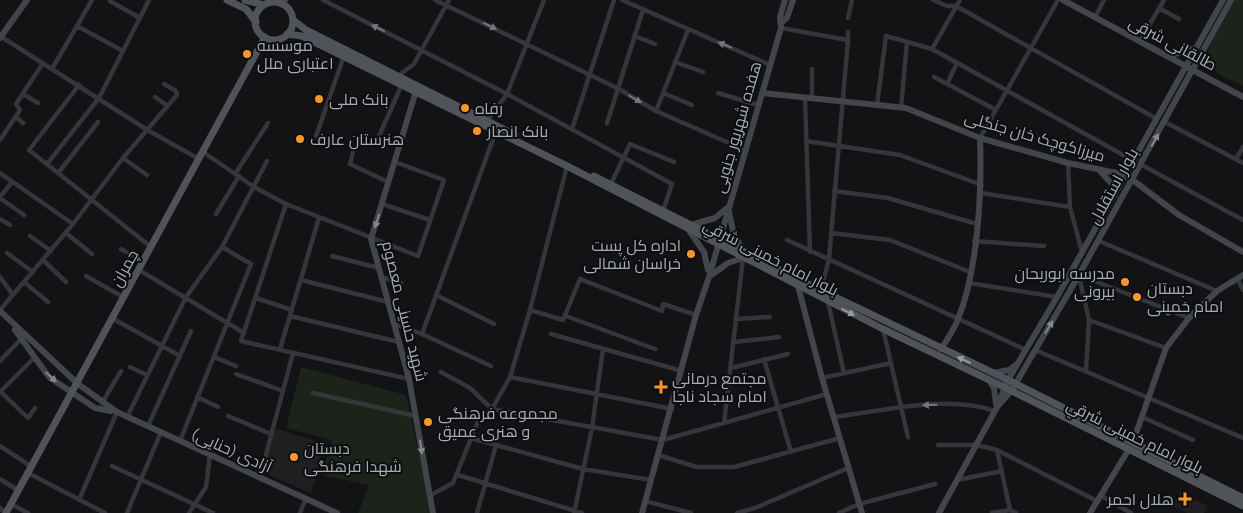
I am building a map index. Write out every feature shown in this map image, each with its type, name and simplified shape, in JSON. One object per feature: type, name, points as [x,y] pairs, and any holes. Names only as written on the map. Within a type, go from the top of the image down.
[{"type":"main road","points":[[0,37],[27,0]]},
{"type":"main road","points":[[228,0],[246,10],[256,22],[260,33],[265,37],[277,39],[288,34],[293,20],[284,2],[273,2],[264,5],[245,0]]},
{"type":"main road","name":"هفده شهریور جنوبی","points":[[642,513],[672,409],[696,315],[709,277],[770,65],[781,25],[780,17],[785,0]]},
{"type":"main road","name":"هفده شهریور جنوبی","points":[[781,25],[787,18],[793,0]]},
{"type":"main road","name":"طالقانی شرقی","points":[[1063,0],[1243,97]]},
{"type":"main road","name":"بلوار استقلال","points":[[996,409],[1006,383],[1134,161],[1223,0]]},
{"type":"main road","name":"بلوار استقلال","points":[[996,409],[1023,371],[1079,276],[1195,70],[1232,0]]},
{"type":"main road","points":[[256,22],[258,13],[264,5]]},
{"type":"main road","name":"بلوار امام خمینی شرقي","points":[[293,20],[306,30],[612,184],[663,211],[690,228]]},
{"type":"main road","name":"بلوار امام خمینی شرقي","points":[[288,34],[302,36],[402,84],[719,242],[812,290],[828,302],[883,329],[1006,383],[1131,446],[1243,498]]},
{"type":"main road","name":"چمران","points":[[6,513],[78,384],[265,37]]},
{"type":"main road","points":[[1168,56],[1196,48]]},
{"type":"main road","points":[[1201,58],[1203,71],[1207,77]]},
{"type":"main road","name":"شهید حسینی معصوم","points":[[416,91],[371,239],[409,379],[432,513]]},
{"type":"main road","name":"میرزاکوچک خان جنگلی","points":[[762,93],[901,108],[980,138],[1068,163],[1126,175],[1134,179]]},
{"type":"main road","points":[[1170,95],[1178,99]]},
{"type":"main road","points":[[941,350],[958,320],[969,283],[982,185],[980,138]]},
{"type":"main road","points":[[1097,169],[1108,177],[1114,195]]},
{"type":"main road","points":[[1134,179],[1179,215],[1243,252]]},
{"type":"main road","points":[[728,208],[733,231],[743,255],[728,262],[709,277],[704,252],[690,228],[715,218],[728,208]]},
{"type":"main road","points":[[1090,513],[1131,446],[1166,348],[1189,318],[1216,291],[1240,277]]},
{"type":"main road","points":[[800,285],[822,378],[862,513]]},
{"type":"main road","name":"بلوار امام خمینی شرقي","points":[[812,290],[821,290],[991,376]]},
{"type":"main road","name":"آزادی (حنایی)","points":[[0,311],[22,338],[34,358],[49,377],[95,408],[116,412]]},
{"type":"main road","name":"آزادی (حنایی)","points":[[0,311],[78,384],[116,412],[337,513]]},
{"type":"main road","points":[[939,513],[996,409],[996,397],[991,376],[1017,365]]},
{"type":"main road","points":[[1023,371],[1023,380],[1028,391]]},
{"type":"main road","name":"بلوار امام خمینی شرقي","points":[[1013,387],[1028,391],[1243,506]]},
{"type":"street","points":[[52,69],[92,0]]},
{"type":"street","points":[[47,164],[99,98],[149,0]]},
{"type":"street","points":[[322,0],[422,49],[672,184],[663,211]]},
{"type":"street","points":[[436,0],[447,3],[619,89],[656,111],[745,150]]},
{"type":"street","points":[[487,121],[507,94],[528,45],[544,0]]},
{"type":"street","points":[[572,129],[614,0]]},
{"type":"street","points":[[622,0],[770,65]]},
{"type":"street","points":[[848,18],[852,0]]},
{"type":"street","points":[[933,0],[947,6],[956,6],[1157,119]]},
{"type":"street","points":[[932,49],[960,0]]},
{"type":"street","points":[[980,138],[1058,0]]},
{"type":"street","points":[[1094,17],[1104,0]]},
{"type":"street","points":[[1140,41],[1164,0]]},
{"type":"street","points":[[110,2],[140,18]]},
{"type":"street","points":[[398,76],[414,64],[447,3]]},
{"type":"street","points":[[1159,8],[1179,19]]},
{"type":"street","points":[[607,123],[643,10]]},
{"type":"street","points":[[781,25],[848,40]]},
{"type":"street","points":[[77,26],[123,51]]},
{"type":"street","points":[[656,111],[688,30]]},
{"type":"street","points":[[821,290],[829,259],[848,32]]},
{"type":"street","points":[[635,36],[655,44]]},
{"type":"street","points":[[878,105],[886,36],[932,49],[1134,161]]},
{"type":"street","points":[[0,37],[79,85],[148,131],[199,159]]},
{"type":"street","points":[[901,108],[907,42]]},
{"type":"street","points":[[316,136],[344,56]]},
{"type":"street","points":[[675,62],[702,72]]},
{"type":"street","points":[[0,140],[20,110],[16,104],[43,63]]},
{"type":"street","points":[[947,84],[957,63]]},
{"type":"street","points":[[810,252],[806,142],[808,98],[812,69]]},
{"type":"street","points":[[934,77],[996,110]]},
{"type":"street","points":[[0,311],[66,233],[124,158],[168,106],[176,92],[164,84]]},
{"type":"street","points":[[376,143],[402,84]]},
{"type":"street","points":[[79,85],[29,150],[151,247]]},
{"type":"street","points":[[663,93],[692,105]]},
{"type":"street","points":[[718,93],[758,105]]},
{"type":"street","points":[[23,94],[38,103]]},
{"type":"street","points":[[155,97],[168,106]]},
{"type":"street","points":[[16,117],[23,123]]},
{"type":"street","points":[[59,172],[98,122]]},
{"type":"street","points":[[1165,122],[1243,163]]},
{"type":"street","points":[[216,214],[268,124]]},
{"type":"street","points":[[422,334],[496,131]]},
{"type":"street","points":[[806,142],[900,155],[982,185]]},
{"type":"street","points":[[612,184],[630,144],[674,162]]},
{"type":"street","points":[[1236,159],[1243,147]]},
{"type":"street","points":[[354,148],[350,164],[388,182]]},
{"type":"street","points":[[203,152],[254,187],[286,204],[418,256],[444,180],[394,162]]},
{"type":"street","points":[[124,158],[147,175]]},
{"type":"street","points":[[127,417],[186,297],[222,247],[267,161]]},
{"type":"street","points":[[1068,163],[1070,207],[1082,252]]},
{"type":"street","points":[[1142,165],[1243,220]]},
{"type":"street","points":[[429,496],[453,483],[458,475],[479,419],[492,409],[510,376],[530,310],[567,166]]},
{"type":"street","points":[[0,173],[73,224]]},
{"type":"street","points":[[12,182],[0,198],[24,215]]},
{"type":"street","points":[[834,191],[888,198],[976,224]]},
{"type":"street","points":[[981,193],[1070,207]]},
{"type":"street","points":[[286,204],[241,341],[409,379]]},
{"type":"street","points":[[382,204],[430,220]]},
{"type":"street","points":[[280,349],[319,218]]},
{"type":"street","points":[[0,219],[10,225]]},
{"type":"street","points":[[66,233],[92,254]]},
{"type":"street","points":[[831,234],[890,240],[970,272]]},
{"type":"street","points":[[30,236],[51,251]]},
{"type":"street","points":[[787,240],[1026,350]]},
{"type":"street","points":[[974,240],[1044,246]]},
{"type":"street","points":[[1098,241],[1216,291]]},
{"type":"street","points":[[180,441],[251,264],[222,247]]},
{"type":"street","points":[[121,248],[143,262]]},
{"type":"street","points":[[7,253],[33,272]]},
{"type":"street","points":[[724,423],[743,255]]},
{"type":"street","points":[[332,256],[379,268]]},
{"type":"street","points":[[43,260],[66,282]]},
{"type":"street","points":[[139,270],[244,333]]},
{"type":"street","points":[[86,276],[124,297]]},
{"type":"street","points":[[1079,276],[1189,318]]},
{"type":"street","points":[[1079,276],[1089,320],[1086,371]]},
{"type":"street","points":[[0,277],[13,295]]},
{"type":"street","points":[[382,277],[401,283]]},
{"type":"street","points":[[1240,277],[1243,290]]},
{"type":"street","points":[[530,310],[562,320],[566,316],[580,279],[662,311],[664,304],[696,315]]},
{"type":"street","points":[[300,280],[388,302]]},
{"type":"street","points":[[24,282],[48,302]]},
{"type":"street","points":[[969,283],[1057,296]]},
{"type":"street","points":[[436,295],[494,324]]},
{"type":"street","points":[[256,298],[292,310]]},
{"type":"street","points":[[828,302],[844,373]]},
{"type":"street","points":[[290,316],[399,342]]},
{"type":"street","points":[[566,316],[655,349]]},
{"type":"street","points":[[736,319],[770,317]]},
{"type":"street","points":[[112,318],[180,356]]},
{"type":"street","points":[[1089,320],[1166,348]]},
{"type":"street","points":[[394,324],[422,334],[491,366]]},
{"type":"street","points":[[883,329],[908,437]]},
{"type":"street","points":[[148,426],[191,331]]},
{"type":"street","points":[[551,334],[682,371]]},
{"type":"street","points":[[734,342],[779,337]]},
{"type":"street","points":[[0,361],[22,338]]},
{"type":"street","points":[[574,512],[592,428],[603,349]]},
{"type":"street","points":[[1035,350],[1243,438]]},
{"type":"street","points":[[260,477],[293,353]]},
{"type":"street","points":[[731,368],[788,354]]},
{"type":"street","points":[[214,357],[236,366]]},
{"type":"street","points":[[34,358],[0,391],[28,418],[35,408]]},
{"type":"street","points":[[764,360],[791,452]]},
{"type":"street","points":[[822,378],[891,363]]},
{"type":"street","points":[[130,367],[147,375]]},
{"type":"street","points":[[102,403],[121,371]]},
{"type":"street","points":[[441,372],[470,388],[492,409],[663,440],[778,410],[827,394]]},
{"type":"street","points":[[236,374],[283,390]]},
{"type":"street","points":[[510,376],[672,409]]},
{"type":"street","points":[[313,393],[416,416]]},
{"type":"street","points":[[197,397],[218,406]]},
{"type":"street","points":[[834,417],[928,404],[984,406],[996,409]]},
{"type":"street","points":[[79,500],[116,412]]},
{"type":"street","points":[[228,416],[272,434]]},
{"type":"street","points":[[1142,417],[1193,440]]},
{"type":"street","points":[[127,513],[161,432]]},
{"type":"street","points":[[471,438],[584,469],[651,480]]},
{"type":"street","points":[[658,455],[697,468],[734,467],[840,438]]},
{"type":"street","points":[[938,445],[976,445],[997,450],[1131,513]]},
{"type":"street","points":[[0,446],[30,470],[79,500],[105,513]]},
{"type":"street","points":[[477,513],[496,446]]},
{"type":"street","points":[[997,450],[1010,510]]},
{"type":"street","points":[[189,513],[206,487],[210,455]]},
{"type":"street","points":[[112,466],[213,513]]},
{"type":"street","points":[[737,513],[755,511],[848,468]]},
{"type":"street","points":[[957,480],[1002,471]]},
{"type":"street","points":[[458,475],[582,513]]},
{"type":"street","points":[[0,479],[18,490]]},
{"type":"street","points":[[839,513],[860,504],[936,484]]},
{"type":"street","points":[[300,513],[306,498]]},
{"type":"street","points":[[645,501],[691,513]]},
{"type":"street","points":[[11,504],[28,513]]},
{"type":"street","points":[[0,508],[6,513]]},
{"type":"street","points":[[992,513],[1010,510],[1016,513]]},
{"type":"shaded area","points":[[1234,0],[1243,0],[1243,86],[1216,72],[1210,66],[1208,60],[1211,43]]},
{"type":"shaded area","points":[[301,367],[406,395],[432,513],[358,513],[369,485],[322,475],[332,440],[286,428]]},
{"type":"shaded area","name":"دبستان شهدا فرهنگی","points":[[275,428],[325,444],[311,493],[267,474],[264,469]]},
{"type":"shaded area","name":"هلال احمر","points":[[1180,492],[1208,506],[1204,513],[1187,513],[1173,506]]},
{"type":"place","name":"موسسه اعتباری ملل","points":[[247,54]]},
{"type":"place","name":"بانک ملی","points":[[319,99]]},
{"type":"place","name":"رفاه","points":[[465,108]]},
{"type":"place","name":"بانک انصار","points":[[477,131]]},
{"type":"place","name":"هنرستان عارف","points":[[300,139]]},
{"type":"place","name":"اداره کل پست خراسان شمالی","points":[[691,254]]},
{"type":"place","name":"مدرسه ابوریحان بیرونی","points":[[1125,282]]},
{"type":"place","name":"دبستان امام خمینی","points":[[1137,297]]},
{"type":"place","name":"مجتمع درمانی امام سجاد ناجا","points":[[661,387]]},
{"type":"place","name":"مجموعه فرهنگی و هنری عمیق","points":[[428,422]]},
{"type":"place","name":"دبستان شهدا فرهنگی","points":[[294,457]]},
{"type":"place","name":"هلال احمر","points":[[1185,499]]}]
